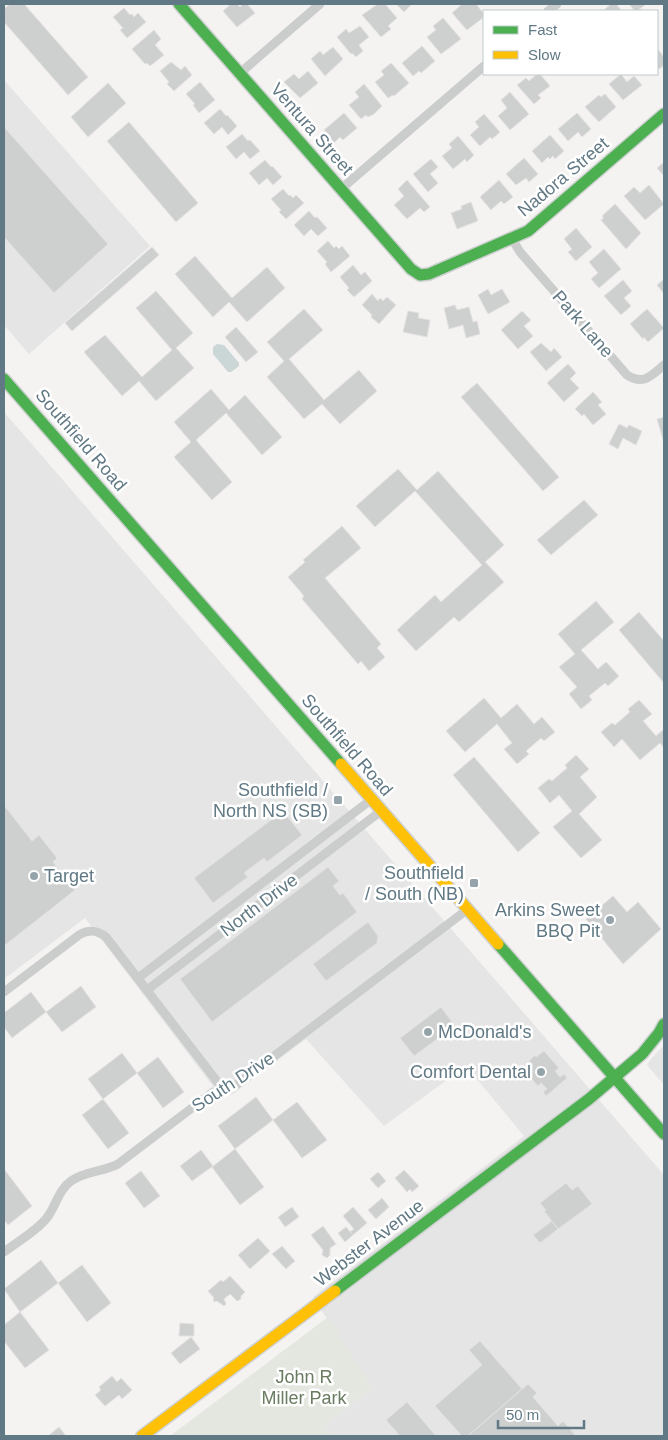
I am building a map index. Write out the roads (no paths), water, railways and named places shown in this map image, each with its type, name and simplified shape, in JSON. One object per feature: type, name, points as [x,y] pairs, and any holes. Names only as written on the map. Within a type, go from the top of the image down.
[{"type":"street","name":"Ventura Street","points":[[179,4],[411,269],[420,275]]},
{"type":"street","points":[[240,73],[320,4]]},
{"type":"street","points":[[341,189],[483,67]]},
{"type":"street","name":"Nadora Street","points":[[420,275],[429,274],[528,231],[664,114]]},
{"type":"street","name":"Park Lane","points":[[512,239],[520,252],[627,375],[637,380],[644,380],[664,365]]},
{"type":"street","name":"Southfield Road","points":[[4,379],[664,1134]]},
{"type":"street","name":"North Drive","points":[[138,978],[372,799]]},
{"type":"street","name":"North Drive","points":[[147,990],[381,811]]},
{"type":"street","points":[[316,842],[326,854]]},
{"type":"street","name":"South Drive","points":[[4,1252],[46,1219],[61,1191],[70,1182],[88,1173],[105,1170],[118,1164],[213,1092],[236,1085],[468,909]]},
{"type":"street","points":[[4,992],[86,931],[96,931],[106,937],[222,1088]]},
{"type":"street","points":[[183,944],[192,956]]},
{"type":"street","name":"Webster Avenue","points":[[142,1436],[562,1120],[655,1040],[664,1024]]},
{"type":"place","name":"Southfield / North NS (SB)","points":[[338,800]]},
{"type":"place","name":"Target","points":[[34,876]]},
{"type":"place","name":"Southfield / South (NB)","points":[[474,883]]},
{"type":"place","name":"Arkins Sweet BBQ Pit","points":[[610,920]]},
{"type":"place","name":"McDonald's","points":[[428,1032]]},
{"type":"place","name":"Comfort Dental","points":[[541,1072]]},
{"type":"park label","name":"John R Miller Park","points":[[304,1387]]}]
